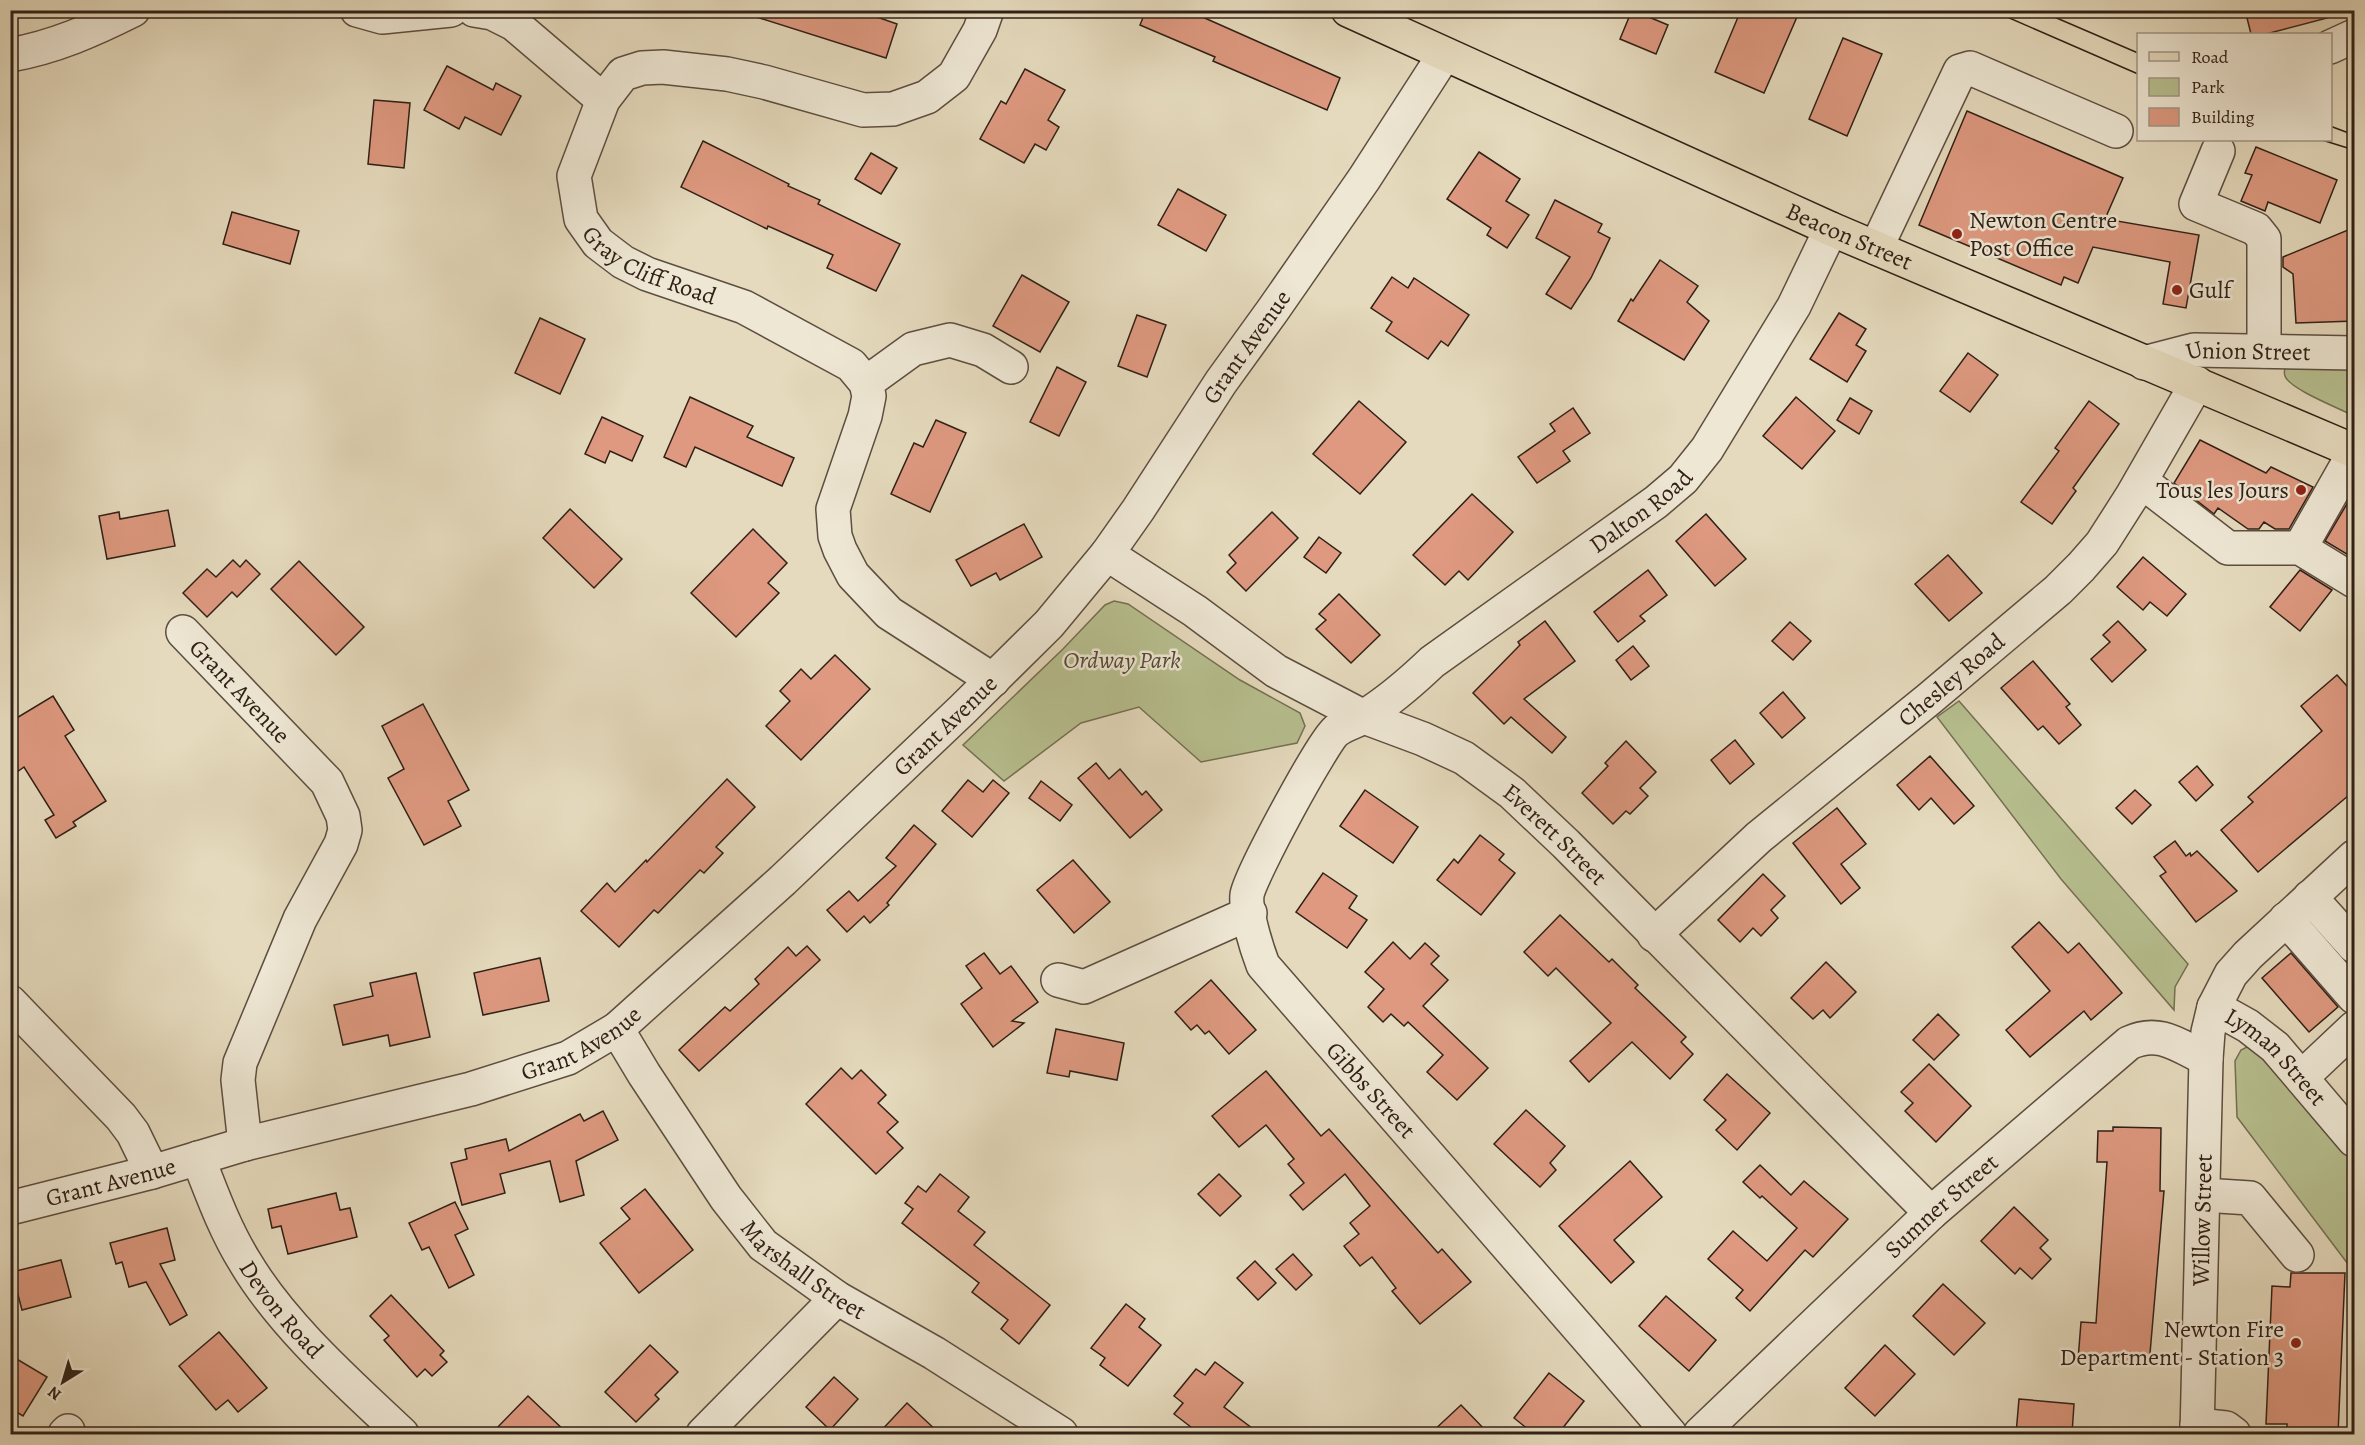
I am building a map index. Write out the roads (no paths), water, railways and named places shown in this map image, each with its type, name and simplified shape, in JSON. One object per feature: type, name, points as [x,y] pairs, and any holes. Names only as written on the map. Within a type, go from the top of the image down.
[{"type":"main road","name":"Beacon Street","points":[[1348,10],[1831,229],[2355,452]]},
{"type":"street","points":[[10,55],[59,43],[86,33],[133,10]]},
{"type":"street","points":[[357,10],[382,17],[451,10]]},
{"type":"street","points":[[474,10],[492,13],[514,24],[603,100]]},
{"type":"street","name":"Gray Cliff Road","points":[[866,383],[851,365],[744,308],[646,274],[624,262],[598,243],[581,219],[574,176],[603,100],[623,74],[642,68],[663,68],[736,76],[863,110],[893,109],[927,97],[954,76],[980,30],[987,10]]},
{"type":"street","points":[[2332,47],[2355,36]]},
{"type":"street","name":"Grant Avenue","points":[[10,1208],[152,1172],[245,1144],[471,1089],[568,1058],[617,1029],[783,880],[1049,624],[1107,554],[1221,382],[1364,179],[1444,55]]},
{"type":"street","points":[[1876,248],[1960,70],[1971,68],[2116,131]]},
{"type":"street","points":[[2218,151],[2196,204],[2256,229],[2264,239],[2264,351]]},
{"type":"street","name":"Dalton Road","points":[[1364,717],[1400,692],[1432,662],[1656,502],[1683,478],[1707,449],[1762,360],[1794,306],[1831,229]]},
{"type":"street","points":[[993,680],[889,613],[853,576],[835,536],[833,509],[865,416],[869,396],[866,383],[913,349],[950,340],[983,350],[1011,367]]},
{"type":"street","name":"Union Street","points":[[2144,363],[2194,351],[2355,353]]},
{"type":"street","name":"Chesley Road","points":[[1654,935],[1760,837],[2058,590],[2102,543],[2141,481],[2197,383]]},
{"type":"street","points":[[2300,548],[2355,452]]},
{"type":"street","points":[[2141,481],[2228,548],[2300,548],[2355,581]]},
{"type":"street","name":"Everett Street","points":[[1107,554],[1195,611],[1276,671],[1364,717],[1423,739],[1464,758],[1512,793],[1566,844],[1931,1212]]},
{"type":"street","name":"Grant Avenue","points":[[183,632],[322,777],[335,796],[344,816],[345,830],[341,844],[300,919],[240,1063],[239,1100],[245,1144]]},
{"type":"street","name":"Gibbs Street","points":[[1364,717],[1335,731],[1318,756],[1265,854],[1247,895],[1253,936],[1263,965],[1670,1434]]},
{"type":"street","points":[[2214,1007],[2231,974],[2247,955],[2355,857]]},
{"type":"street","points":[[2310,897],[2355,946]]},
{"type":"street","points":[[1058,980],[1084,987],[1250,913]]},
{"type":"street","points":[[2286,919],[2355,996]]},
{"type":"street","points":[[10,1002],[122,1117],[133,1133],[152,1172]]},
{"type":"street","name":"Willow Street","points":[[2197,1430],[2206,1059],[2208,1032],[2214,1007]]},
{"type":"street","name":"Lyman Street","points":[[2214,1007],[2267,1040],[2354,1137]]},
{"type":"street","points":[[2302,1077],[2355,1028]]},
{"type":"street","name":"Marshall Street","points":[[617,1029],[726,1198],[763,1245],[837,1298],[934,1353],[1061,1434]]},
{"type":"street","name":"Sumner Street","points":[[1700,1434],[1931,1212],[2129,1043],[2144,1036],[2156,1037],[2206,1059]]},
{"type":"street","name":"Devon Road","points":[[198,1158],[225,1227],[258,1282],[324,1359],[402,1434]]},
{"type":"street","points":[[2203,1195],[2250,1198],[2297,1255]]},
{"type":"street","points":[[703,1434],[837,1298]]},
{"type":"street","points":[[2197,1430],[2226,1428],[2234,1434]]},
{"type":"tram line","points":[[1991,10],[2137,74]]},
{"type":"tram line","points":[[2038,10],[2137,53]]},
{"type":"tram line","points":[[2332,127],[2354,135]]},
{"type":"tram line","points":[[2325,141],[2354,150]]},
{"type":"place","name":"Newton Centre Post Office","points":[[1957,234]]},
{"type":"place","name":"Gulf","points":[[2177,290]]},
{"type":"place","name":"Tous les Jours","points":[[2301,490]]},
{"type":"place","name":"Newton Fire Department - Station 3","points":[[2296,1343]]},
{"type":"park label","name":"Ordway Park","points":[[1122,660]]}]
